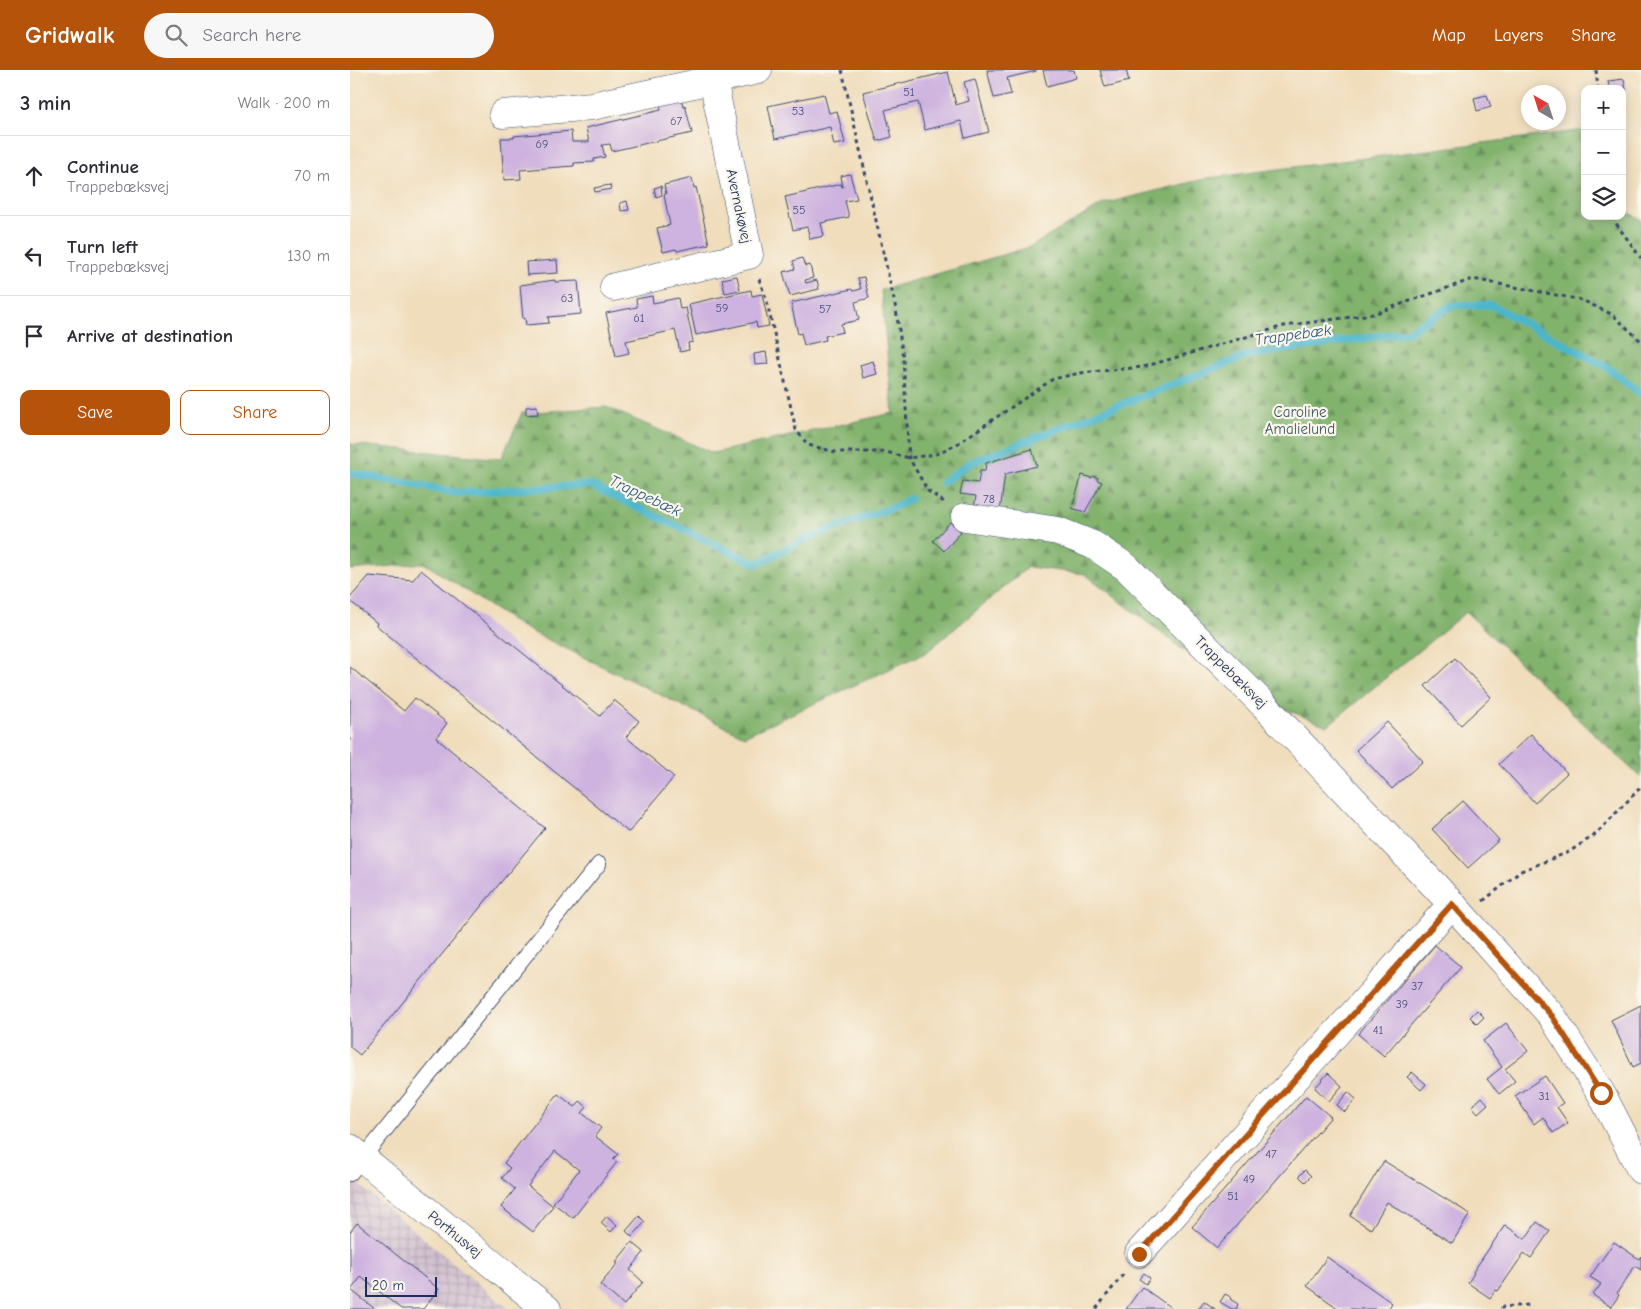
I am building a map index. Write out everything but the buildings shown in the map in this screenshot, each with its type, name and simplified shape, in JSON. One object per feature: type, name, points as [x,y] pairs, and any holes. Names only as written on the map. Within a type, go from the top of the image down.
[{"type":"street","points":[[503,114],[592,106],[712,75],[758,70]]},
{"type":"street","name":"Avernakøvej","points":[[614,287],[749,255],[712,75]]},
{"type":"street","name":"Trappebæksvej","points":[[965,517],[1058,531],[1093,545],[1126,567],[1264,704],[1457,910],[1552,1016],[1601,1093],[1641,1170]]},
{"type":"street","points":[[1139,1254],[1457,910]]},
{"type":"street","name":"Porthusvej","points":[[354,1160],[547,1309]]},
{"type":"lane","points":[[354,1160],[599,864]]},
{"type":"path","points":[[842,70],[896,309],[903,358],[909,458],[928,491],[965,517]]},
{"type":"path","points":[[1596,70],[1598,85]]},
{"type":"path","points":[[1615,220],[1641,258]]},
{"type":"path","points":[[749,255],[766,298],[796,430],[808,445],[835,452],[886,452],[909,458],[936,454],[957,444],[1053,379],[1080,373],[1143,367],[1284,326],[1373,314],[1473,279],[1582,300],[1613,315],[1641,341]]},
{"type":"path","points":[[1457,910],[1520,871],[1569,852],[1596,834],[1641,787]]},
{"type":"path","points":[[1096,1309],[1139,1254]]},
{"type":"path","points":[[1501,1309],[1503,1307],[1529,1305]]},
{"type":"shaded area","points":[[350,1177],[471,1278],[509,1309],[350,1309]]},
{"type":"green space","name":"Caroline Amalielund","points":[[1581,131],[1581,220],[1626,220],[1626,211],[1641,220],[1641,778],[1466,612],[1327,726],[1231,687],[1085,574],[1028,567],[927,652],[744,736],[520,626],[424,563],[350,570],[350,444],[501,459],[522,413],[606,407],[713,453],[893,413],[881,290],[1030,247],[1103,204],[1208,178]]},
{"type":"waterway","name":"Trappebæk","points":[[943,482],[970,463],[1249,355],[1407,332],[1453,305],[1491,305],[1607,367],[1641,394]]},
{"type":"waterway","name":"Trappebæk","points":[[350,473],[458,493],[590,485],[756,564],[810,537],[897,506],[910,499]]},
{"type":"route","points":[[1139,1254],[1452,904],[1552,1016],[1601,1093]]}]
